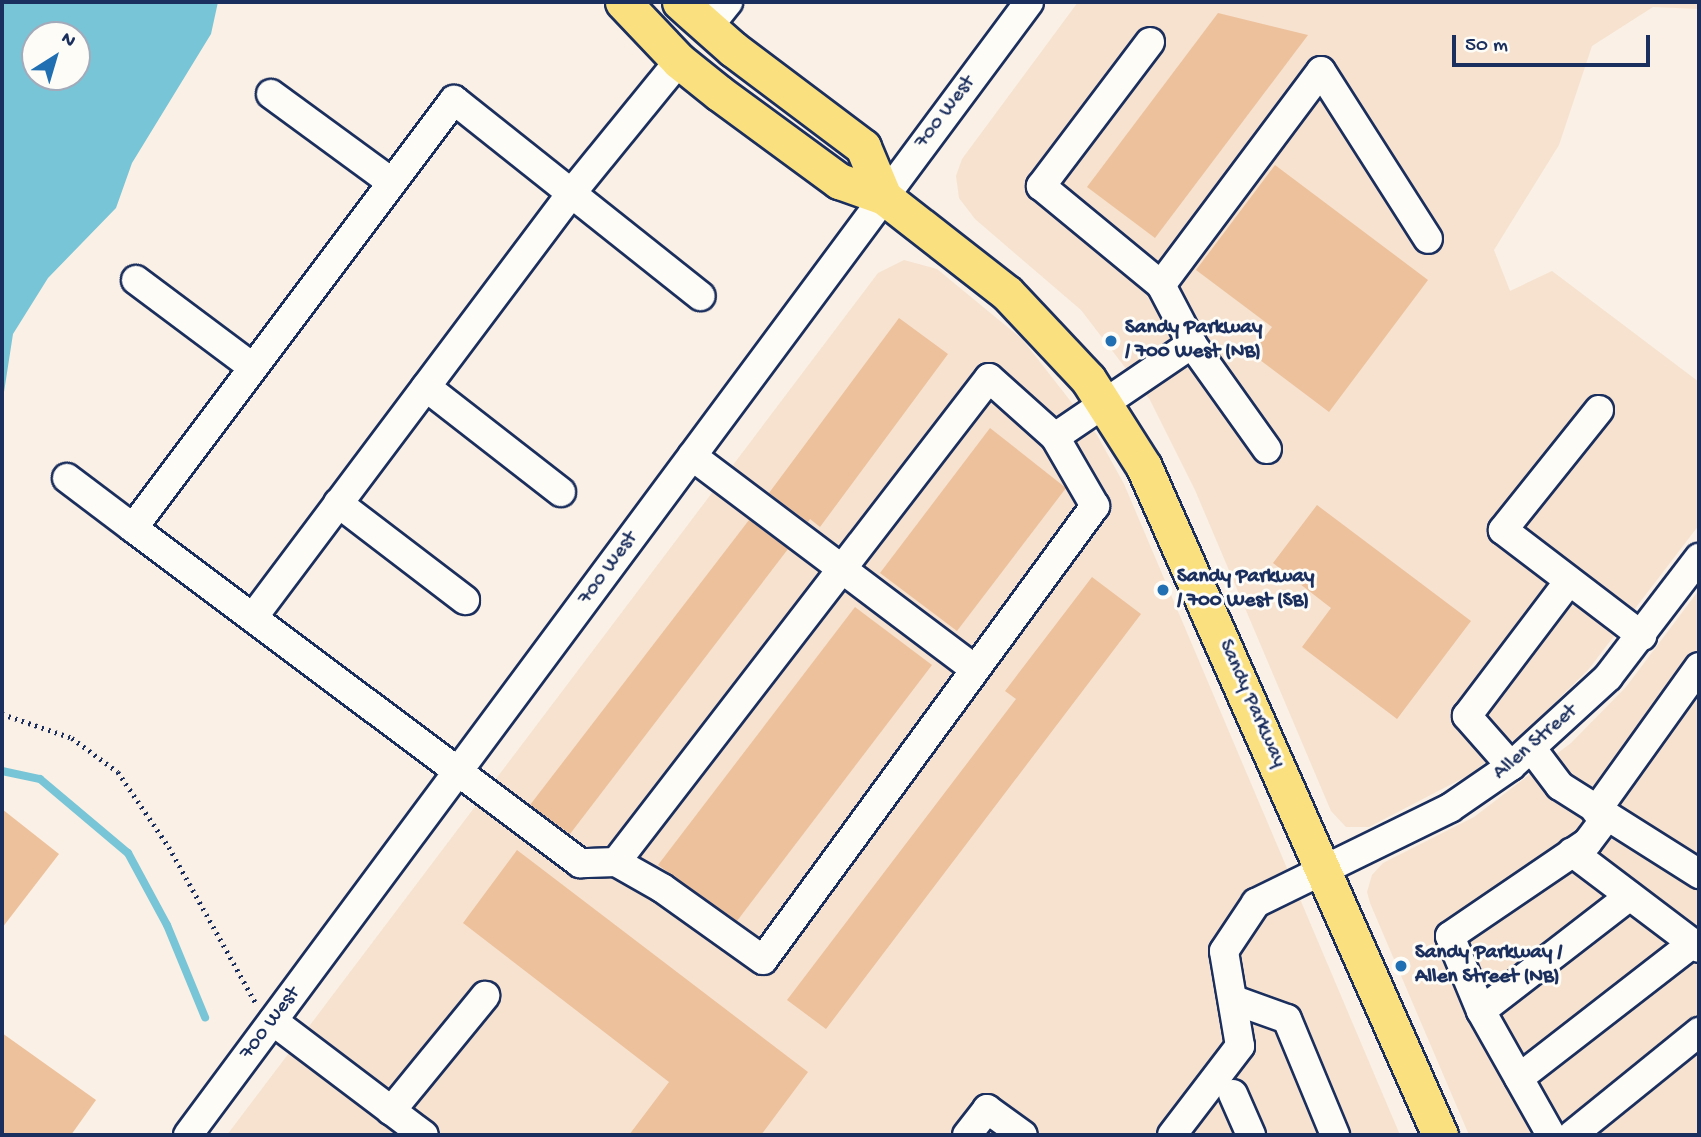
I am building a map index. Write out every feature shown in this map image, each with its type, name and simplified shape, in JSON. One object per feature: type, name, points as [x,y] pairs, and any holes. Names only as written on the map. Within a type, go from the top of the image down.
[{"type":"main road","points":[[623,2],[679,61],[839,181],[884,197]]},
{"type":"main road","points":[[680,2],[718,15],[863,147],[884,197]]},
{"type":"main road","name":"Sandy Parkway","points":[[884,197],[1007,293],[1088,379],[1144,467],[1325,869],[1440,1135]]},
{"type":"street","name":"700 West","points":[[188,1135],[1029,2]]},
{"type":"street","points":[[1150,42],[1041,186],[1161,285],[1192,344],[1267,449]]},
{"type":"street","points":[[254,616],[573,191],[679,61]]},
{"type":"street","points":[[1161,285],[1321,71],[1428,239]]},
{"type":"street","points":[[271,94],[390,181]]},
{"type":"street","points":[[133,528],[251,366],[454,100],[573,191],[699,296]]},
{"type":"street","points":[[136,280],[251,366]]},
{"type":"street","points":[[1055,437],[1192,344]]},
{"type":"street","points":[[67,478],[580,863],[616,862],[662,888],[763,960],[1095,506],[1055,437],[989,378],[616,862]]},
{"type":"street","points":[[426,387],[561,492]]},
{"type":"street","points":[[1599,410],[1503,530],[1642,636]]},
{"type":"street","points":[[692,456],[975,669]]},
{"type":"street","points":[[338,503],[465,600]]},
{"type":"street","name":"Allen Street","points":[[1172,1135],[1240,1046],[1224,951],[1256,903],[1450,808],[1521,758],[1580,706],[1642,636],[1699,558]]},
{"type":"street","points":[[1569,581],[1466,716],[1601,814],[1699,874]]},
{"type":"street","points":[[1551,1135],[1481,1010],[1450,936],[1587,843],[1601,814],[1699,667]]},
{"type":"street","points":[[1519,1078],[1696,945],[1572,852]]},
{"type":"street","points":[[1481,1010],[1630,896]]},
{"type":"street","points":[[391,1111],[485,996]]},
{"type":"street","points":[[1234,1000],[1287,1019],[1335,1135]]},
{"type":"street","points":[[273,1021],[424,1135]]},
{"type":"street","points":[[1572,1135],[1699,1032]]},
{"type":"street","points":[[1233,1094],[1251,1135]]},
{"type":"street","points":[[967,1135],[986,1109],[1023,1135]]},
{"type":"path","points":[[2,714],[72,738],[118,772],[223,937],[250,997],[273,1021]]},
{"type":"shaded area","points":[[1078,2],[1699,2],[1699,9],[1653,7],[1592,46],[1559,145],[1494,250],[1510,291],[1552,271],[1699,382],[1699,525],[1588,670],[1526,731],[1469,775],[1369,827],[1346,827],[1331,811],[1195,490],[1150,400],[1081,310],[975,219],[959,198],[956,176],[962,159]]},
{"type":"shaded area","points":[[904,260],[937,269],[1022,339],[1097,435],[1124,484],[1400,1135],[227,1135],[878,273]]},
{"type":"shaded area","points":[[1699,590],[1699,1135],[1469,1135],[1370,903],[1367,892],[1372,875],[1383,863],[1474,817],[1571,743],[1626,687]]},
{"type":"water","points":[[2,2],[218,2],[211,34],[132,163],[116,208],[48,278],[13,334],[2,405]]},
{"type":"building","points":[[1218,13],[1308,35],[1155,238],[1087,187]]},
{"type":"building","points":[[1275,165],[1428,280],[1329,412],[1252,354],[1272,327],[1196,270]]},
{"type":"building","points":[[899,318],[948,354],[820,527],[810,519],[808,522],[769,493]]},
{"type":"building","points":[[990,428],[1066,488],[957,631],[880,573]]},
{"type":"building","points":[[1317,505],[1471,621],[1397,719],[1302,647],[1331,608],[1273,563]]},
{"type":"building","points":[[749,520],[788,549],[570,834],[530,805]]},
{"type":"building","points":[[1092,577],[1141,614],[826,1029],[787,1000],[1016,699],[1005,691]]},
{"type":"building","points":[[855,607],[932,665],[737,921],[658,865]]},
{"type":"building","points":[[2,809],[59,854],[2,928]]},
{"type":"building","points":[[517,850],[808,1072],[761,1135],[629,1135],[669,1082],[463,923]]},
{"type":"building","points":[[2,1033],[96,1100],[71,1135],[2,1135]]},
{"type":"waterway","points":[[2,771],[40,779],[128,853],[167,925],[205,1017]]},
{"type":"place","name":"Sandy Parkway / 700 West (NB)","points":[[1111,341]]},
{"type":"place","name":"Sandy Parkway / 700 West (SB)","points":[[1163,590]]},
{"type":"place","name":"Sandy Parkway / Allen Street (NB)","points":[[1401,966]]}]
